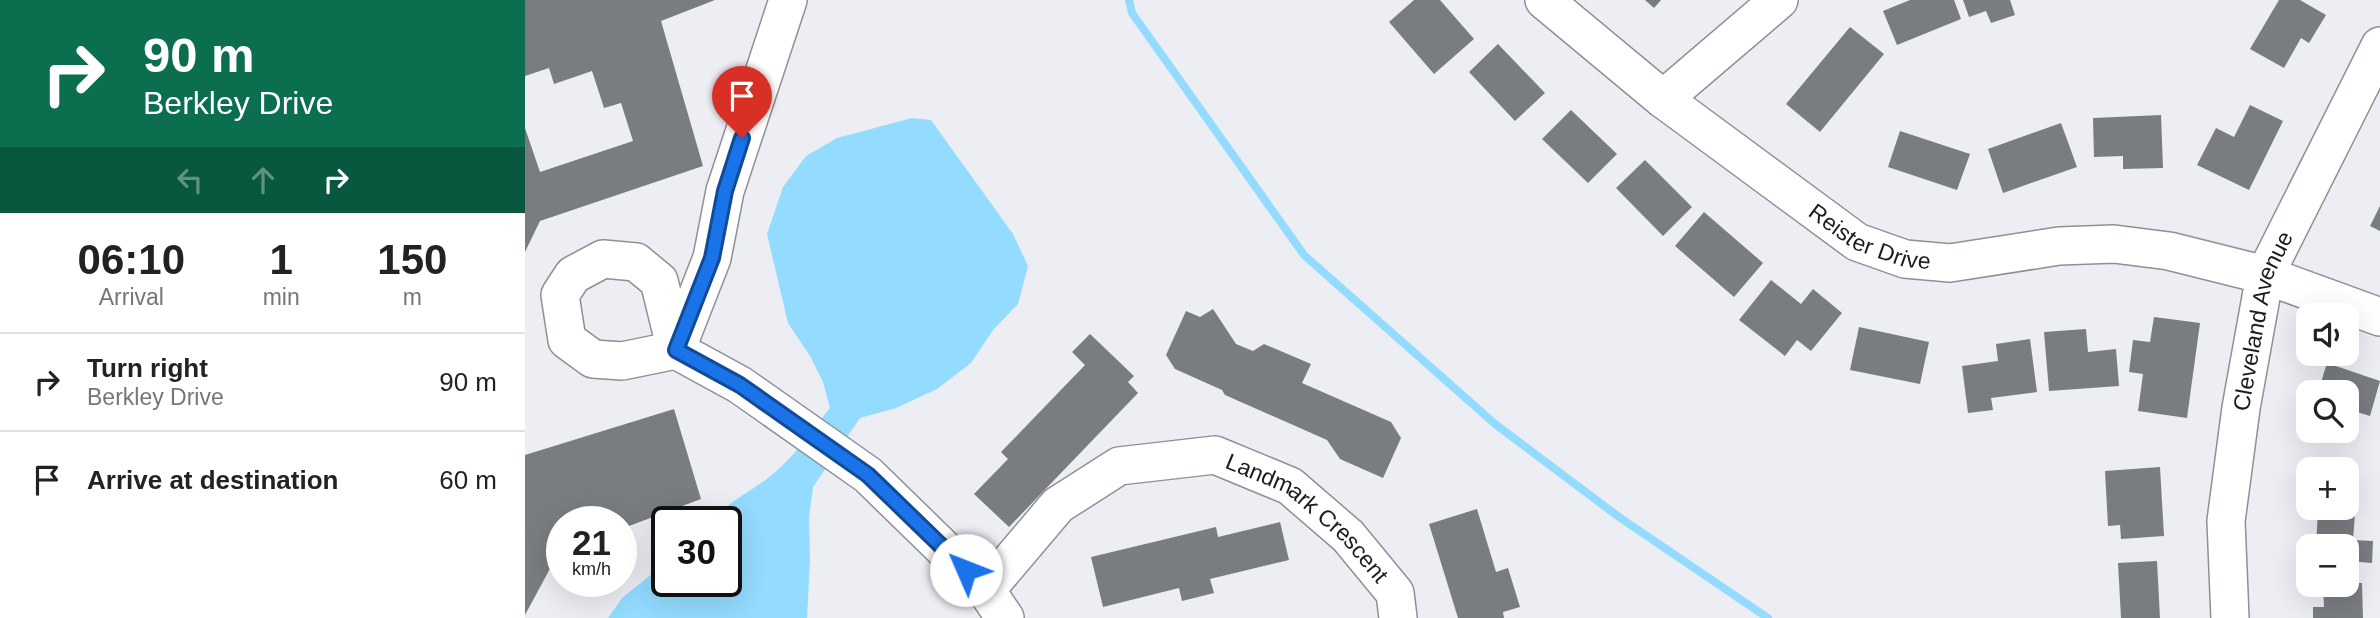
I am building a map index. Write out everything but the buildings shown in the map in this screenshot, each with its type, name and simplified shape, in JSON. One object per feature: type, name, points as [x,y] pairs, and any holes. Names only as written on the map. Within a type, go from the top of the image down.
[{"type":"street","points":[[788,0],[725,191],[712,258],[676,350],[740,385],[868,475],[995,604]]},
{"type":"street","name":"Reister Drive","points":[[1544,0],[1663,99],[1857,243],[1905,259],[1950,263],[2059,246],[2114,244],[2169,251],[2265,275],[2380,317]]},
{"type":"street","points":[[1663,99],[1779,0]]},
{"type":"street","name":"Cleveland Avenue","points":[[2230,618],[2226,521],[2241,408],[2265,275],[2380,46]]},
{"type":"street","name":"Landmark Crescent","points":[[995,604],[1058,506],[1119,467],[1215,454],[1290,486],[1347,536],[1395,593],[1398,618]]},
{"type":"water","points":[[912,118],[931,120],[1013,234],[1028,266],[1018,304],[993,330],[971,363],[937,389],[896,408],[860,418],[813,487],[809,517],[807,618],[608,618],[623,597],[637,597],[637,586],[651,575],[651,597],[742,597],[742,506],[727,506],[786,462],[830,408],[823,382],[788,323],[767,234],[783,187],[806,156],[837,138]]},
{"type":"waterway","points":[[1129,0],[1132,13],[1304,255],[1495,424],[1619,517],[1768,618]]},
{"type":"route","points":[[742,138],[725,191],[712,258],[676,350],[740,385],[868,475],[966,570]]}]
